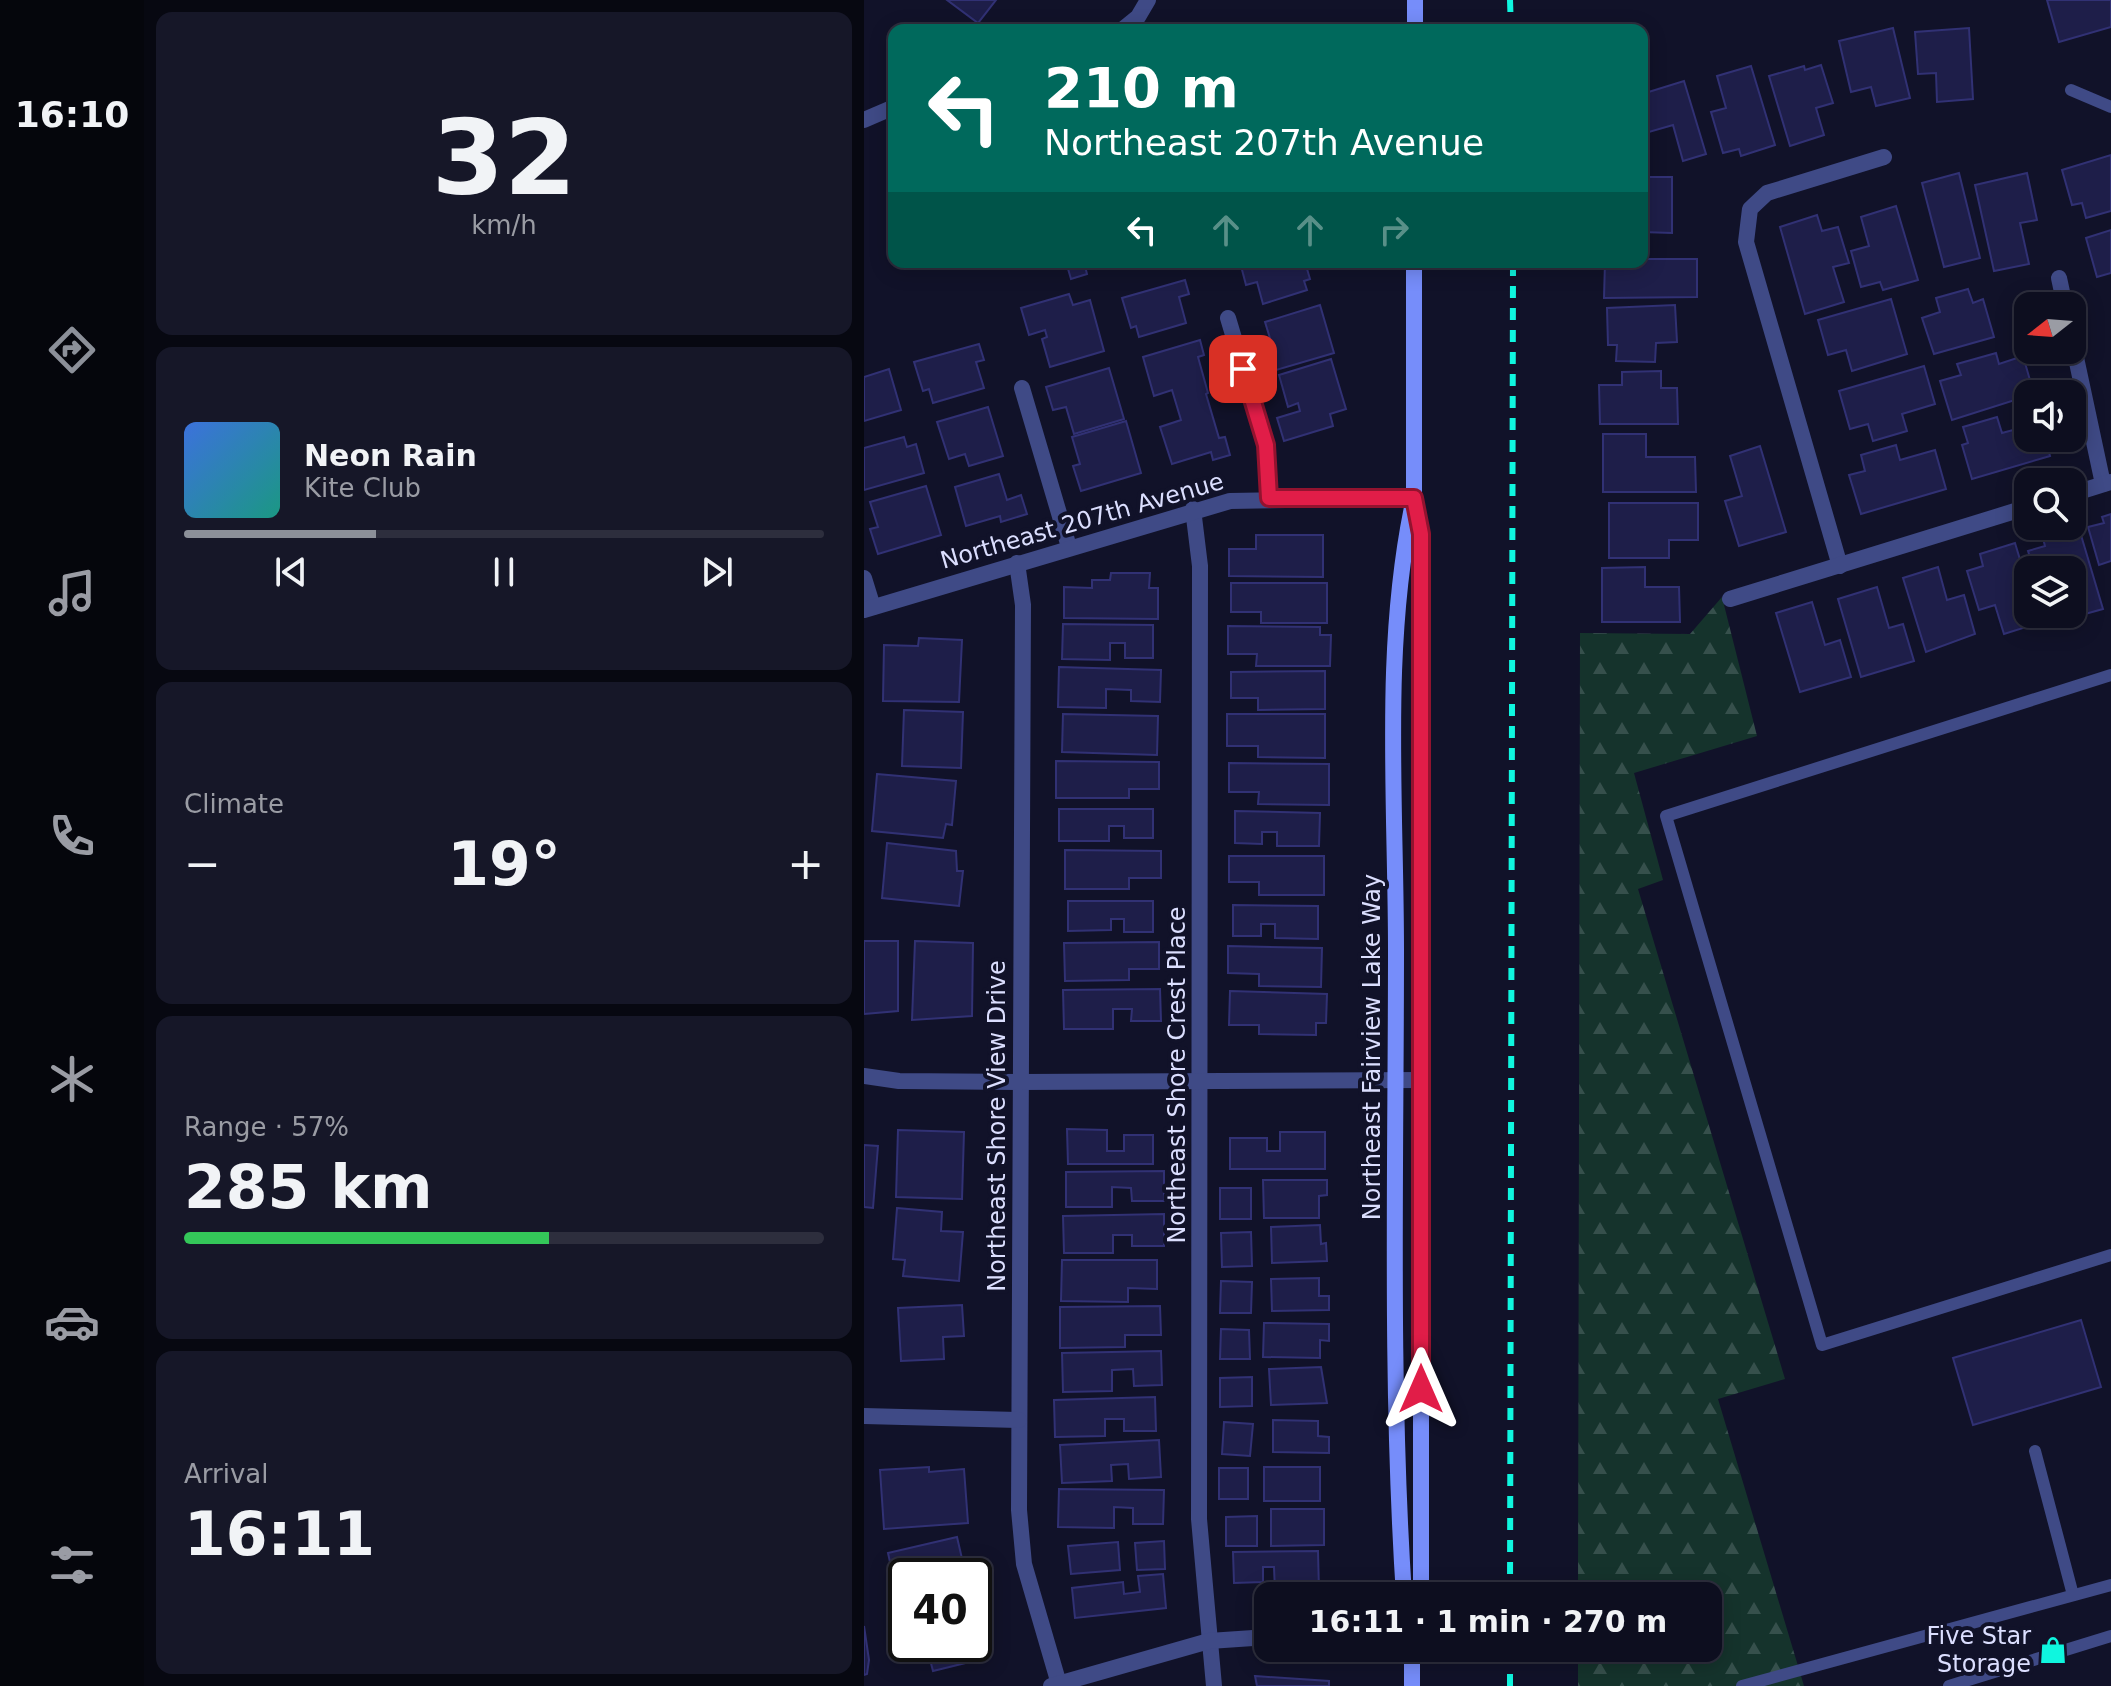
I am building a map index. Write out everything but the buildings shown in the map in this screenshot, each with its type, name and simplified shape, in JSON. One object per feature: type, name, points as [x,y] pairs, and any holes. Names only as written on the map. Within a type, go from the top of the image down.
[{"type":"street","points":[[1129,24],[1138,17],[1148,0]]},
{"type":"street","points":[[1415,0],[1415,24]]},
{"type":"street","points":[[864,120],[888,110]]},
{"type":"street","points":[[1840,566],[1746,242],[1750,209],[1767,193],[1884,157]]},
{"type":"street","name":"Northeast Fairview Lake Way","points":[[1414,268],[1414,498],[1421,534],[1421,1582]]},
{"type":"street","points":[[2059,278],[2062,292]]},
{"type":"street","points":[[1228,318],[1266,445],[1269,498]]},
{"type":"street","points":[[2078,364],[2107,483],[2086,490]]},
{"type":"street","points":[[1022,388],[1069,547]]},
{"type":"street","name":"Northeast 207th Avenue","points":[[868,609],[1193,509],[1269,498],[1414,498]]},
{"type":"street","name":"Northeast Fairview Lake Way","points":[[1403,1582],[1395,1408],[1396,684],[1406,535],[1414,498]]},
{"type":"street","name":"Northeast Shore Crest Place","points":[[1193,509],[1200,566],[1199,1519],[1214,1686]]},
{"type":"street","points":[[1730,599],[2014,511]]},
{"type":"street","name":"Northeast Shore View Drive","points":[[1017,563],[1023,605],[1019,1510],[1024,1564],[1055,1685]]},
{"type":"street","points":[[864,578],[868,609]]},
{"type":"street","points":[[864,1076],[899,1081],[1021,1082],[1421,1080]]},
{"type":"street","points":[[864,1416],[1019,1420]]},
{"type":"street","points":[[1055,1685],[1209,1641],[1254,1638]]},
{"type":"street","points":[[1412,1662],[1412,1686]]},
{"type":"lane","points":[[2071,90],[2111,107]]},
{"type":"lane","points":[[2111,675],[1666,816],[1822,1345],[2111,1255]]},
{"type":"lane","points":[[2035,1451],[2073,1595]]},
{"type":"lane","points":[[1742,1686],[2111,1585]]},
{"type":"lane","points":[[1949,1686],[2111,1636]]},
{"type":"green space","points":[[1722,597],[1757,736],[1634,773],[1663,880],[1638,889],[1785,1379],[1718,1399],[1804,1686],[1578,1686],[1578,1662],[1722,1662],[1722,1582],[1578,1582],[1580,633],[1690,634]]},
{"type":"railway","points":[[1510,0],[1511,24]]},
{"type":"railway","points":[[1510,1582],[1513,268]]},
{"type":"railway","points":[[1510,1662],[1510,1686]]},
{"type":"place","name":"Five Star Storage","points":[[2053,1650]]},
{"type":"route","points":[[1243,369],[1266,445],[1269,498],[1414,498],[1421,534],[1421,1389]]}]
